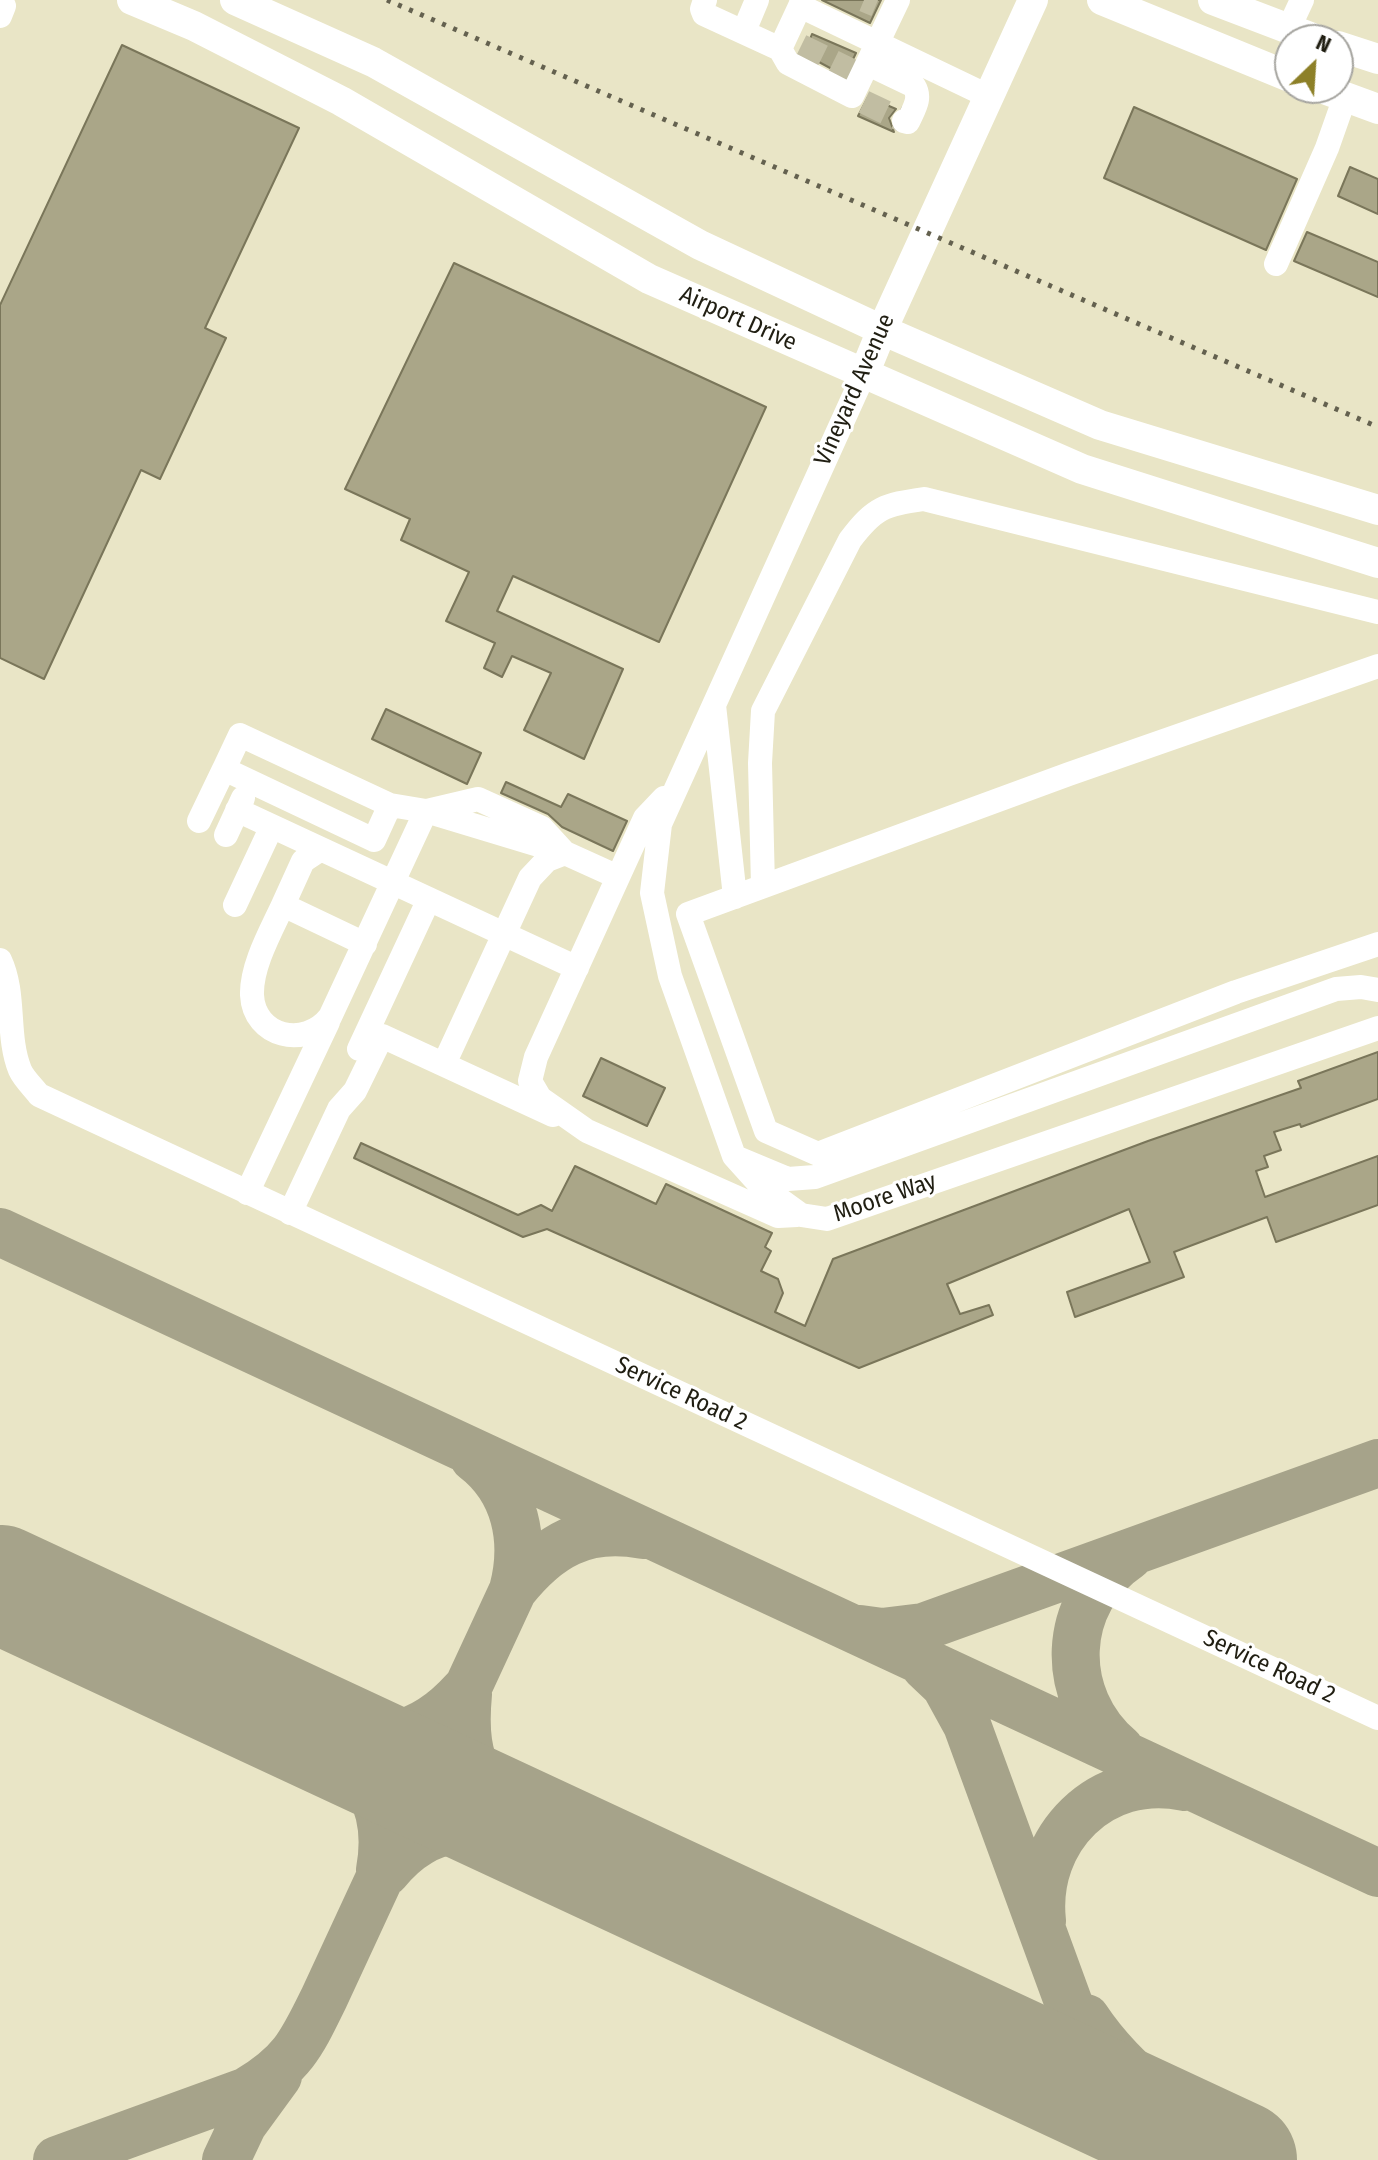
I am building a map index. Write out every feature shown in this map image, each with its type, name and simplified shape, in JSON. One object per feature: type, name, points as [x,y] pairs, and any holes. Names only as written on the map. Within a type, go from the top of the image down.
[{"type":"main road","name":"Airport Drive","points":[[132,0],[194,26],[341,101],[649,279],[1082,469],[1378,563]]},
{"type":"main road","name":"Airport Drive","points":[[235,0],[373,62],[700,245],[882,330],[1100,425],[1378,510]]},
{"type":"main road","name":"Vineyard Avenue","points":[[864,374],[1033,0]]},
{"type":"main road","points":[[1102,0],[1274,70]]},
{"type":"main road","points":[[1213,0],[1274,24]]},
{"type":"main road","points":[[1354,51],[1378,59]]},
{"type":"main road","points":[[1354,100],[1378,109]]},
{"type":"street","points":[[705,0],[704,14],[788,45]]},
{"type":"street","points":[[744,31],[757,0]]},
{"type":"street","points":[[1291,24],[1302,0]]},
{"type":"street","points":[[801,3],[788,45],[788,63],[990,97]]},
{"type":"street","points":[[801,3],[863,75],[914,86],[918,98],[908,122],[904,121]]},
{"type":"street","points":[[863,75],[888,6]]},
{"type":"street","points":[[1276,264],[1327,148],[1332,104]]},
{"type":"street","name":"Vineyard Avenue","points":[[679,782],[864,374]]},
{"type":"street","points":[[763,886],[760,763],[763,711],[850,540],[865,520],[887,505],[924,499],[1378,612]]},
{"type":"street","points":[[1378,666],[1069,774],[688,914],[766,1131],[818,1154],[1236,992],[1378,944]]},
{"type":"street","points":[[714,705],[735,897]]},
{"type":"street","points":[[199,821],[240,735],[390,805],[426,811],[478,799],[542,828],[565,853],[618,877]]},
{"type":"street","points":[[224,769],[374,840],[390,805]]},
{"type":"street","points":[[226,835],[250,781]]},
{"type":"street","points":[[587,1131],[540,1098],[530,1081],[536,1057],[645,818],[679,782]]},
{"type":"street","name":"Moore Way","points":[[679,782],[660,824],[652,893],[670,976],[734,1156],[761,1186],[801,1215],[827,1219],[1378,1028]]},
{"type":"street","points":[[237,810],[577,968]]},
{"type":"street","points":[[247,1193],[426,811]]},
{"type":"street","points":[[235,905],[272,826]]},
{"type":"street","points":[[321,849],[303,861],[253,978],[252,998],[258,1014],[269,1027],[290,1036],[308,1035],[321,1029],[330,1017]]},
{"type":"street","points":[[444,1064],[530,878],[547,860],[565,853]]},
{"type":"street","points":[[339,1109],[342,1086],[429,899]]},
{"type":"street","points":[[283,905],[365,944]]},
{"type":"street","name":"Service Road 2","points":[[0,960],[6,982],[12,1043],[21,1074],[39,1095],[1378,1718]]},
{"type":"street","points":[[734,1156],[788,1179],[815,1177],[1336,989],[1361,987],[1378,990]]},
{"type":"street","points":[[290,1213],[339,1109],[355,1091],[382,1036],[778,1216],[801,1215]]},
{"type":"building","points":[[822,0],[881,0],[870,23]]},
{"type":"building","points":[[812,34],[856,53],[845,76],[804,54]]},
{"type":"building","points":[[122,45],[299,128],[205,328],[226,338],[160,479],[141,470],[44,679],[0,658],[0,305]]},
{"type":"building","points":[[868,97],[896,109],[889,118],[894,132],[858,116]]},
{"type":"building","points":[[1134,107],[1297,179],[1266,250],[1104,178]]},
{"type":"building","points":[[1350,167],[1378,179],[1378,214],[1338,196]]},
{"type":"building","points":[[1307,232],[1378,262],[1378,297],[1294,261]]},
{"type":"building","points":[[454,263],[766,407],[659,642],[513,576],[497,611],[623,669],[584,759],[524,730],[551,673],[512,656],[502,677],[484,668],[495,643],[446,621],[469,572],[401,540],[410,519],[345,489]]},
{"type":"building","points":[[386,709],[481,753],[467,784],[372,739]]},
{"type":"building","points":[[506,782],[561,807],[568,794],[627,821],[613,851],[562,827],[548,814],[501,793]]},
{"type":"building","points":[[1378,1052],[1378,1099],[1301,1127],[1300,1124],[1274,1132],[1281,1150],[1264,1156],[1268,1167],[1256,1171],[1265,1197],[1378,1156],[1378,1205],[1276,1242],[1267,1217],[1174,1252],[1184,1277],[1075,1317],[1067,1292],[1150,1262],[1129,1209],[947,1284],[960,1314],[989,1305],[993,1315],[859,1368],[547,1229],[523,1237],[354,1158],[361,1143],[518,1215],[541,1205],[552,1211],[575,1166],[656,1204],[666,1184],[772,1233],[765,1247],[771,1251],[761,1271],[778,1279],[783,1293],[775,1312],[805,1326],[833,1259],[1148,1141],[1301,1088],[1298,1081]]},
{"type":"building","points":[[601,1058],[665,1088],[647,1126],[583,1096]]},
{"type":"taxiway","points":[[0,1232],[1378,1873]]},
{"type":"taxiway","points":[[57,2160],[247,2091],[286,2062],[302,2040],[513,1590],[518,1553],[514,1518],[500,1485],[474,1458]]},
{"type":"taxiway","points":[[860,1629],[882,1632],[923,1627],[1378,1463]]},
{"type":"taxiway","points":[[513,1590],[540,1561],[569,1542],[603,1533],[643,1535]]},
{"type":"taxiway","points":[[1120,1749],[1100,1727],[1086,1703],[1078,1677],[1076,1650],[1080,1623],[1090,1598],[1107,1575],[1129,1556]]},
{"type":"taxiway","points":[[925,1666],[945,1685],[967,1725],[1126,2160]]},
{"type":"taxiway","points":[[313,1730],[357,1737],[395,1734],[430,1720],[464,1691]]},
{"type":"taxiway","points":[[468,1694],[468,1742],[480,1777],[503,1806],[540,1835]]},
{"type":"taxiway","points":[[313,1730],[346,1758],[370,1789],[382,1825],[380,1870]]},
{"type":"taxiway","points":[[1042,1921],[1042,1891],[1049,1863],[1061,1838],[1079,1816],[1100,1800],[1126,1789],[1154,1784],[1185,1787]]},
{"type":"taxiway","points":[[386,1872],[403,1854],[438,1834],[476,1828],[541,1836]]},
{"type":"taxiway","points":[[1086,2018],[1121,2061],[1162,2098],[1253,2160]]},
{"type":"taxiway","points":[[1025,2061],[1079,2100],[1109,2134]]},
{"type":"taxiway","points":[[226,2160],[243,2124],[278,2076]]},
{"type":"runway","points":[[0,1584],[1238,2160]]},
{"type":"tunnel","points":[[864,0],[876,5]]},
{"type":"tunnel","points":[[801,46],[852,71]]},
{"type":"tunnel","points":[[864,102],[904,121]]},
{"type":"railway","points":[[387,0],[1378,427]]}]
